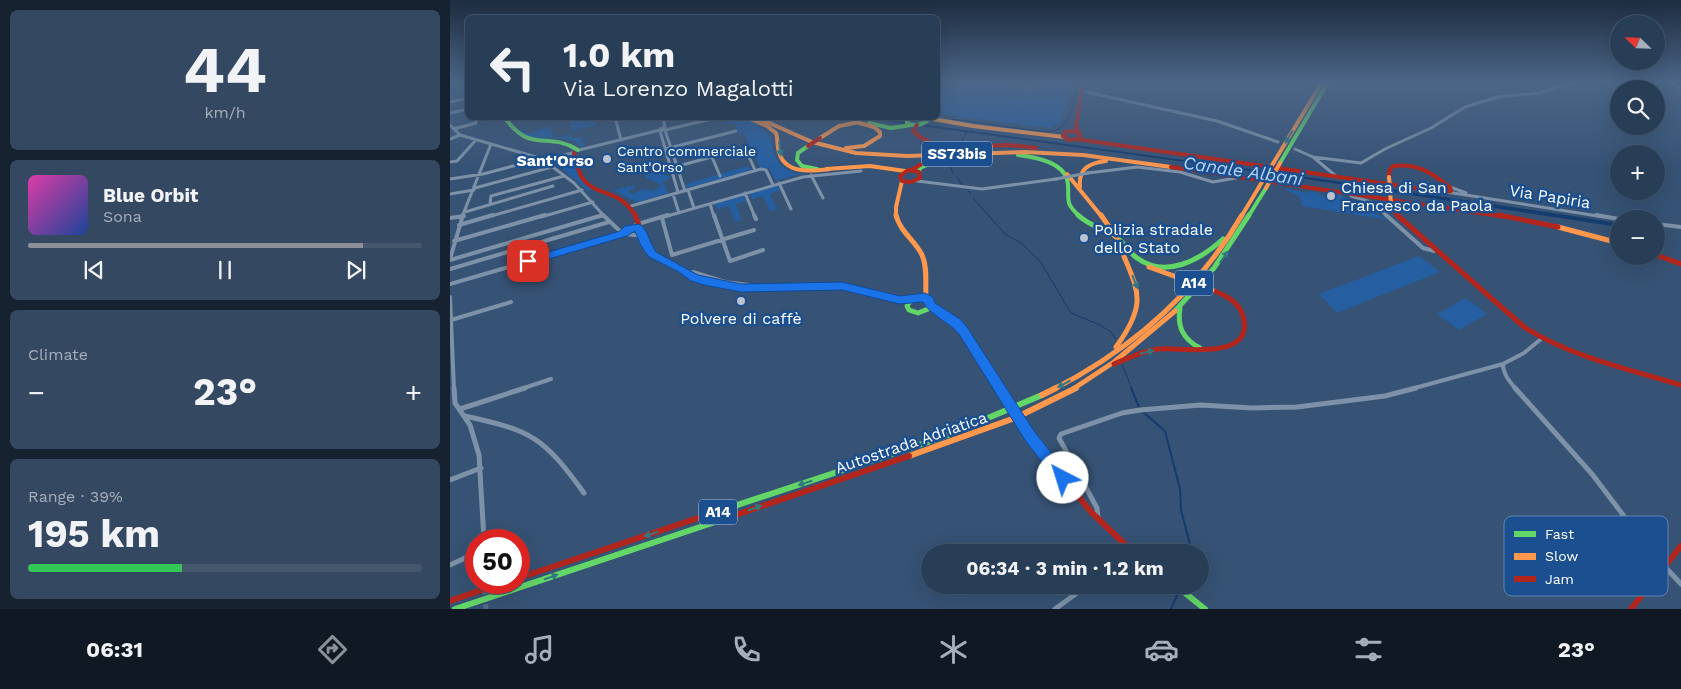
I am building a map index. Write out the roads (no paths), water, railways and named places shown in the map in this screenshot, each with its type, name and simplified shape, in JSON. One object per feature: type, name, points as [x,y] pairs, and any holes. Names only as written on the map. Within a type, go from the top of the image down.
[{"type":"main road","points":[[1079,110],[1076,126],[1079,136]]},
{"type":"main road","name":"Autostrada Adriatica","points":[[530,574],[962,430],[1031,401],[1106,359],[1148,327],[1187,290],[1216,256],[1305,110]]},
{"type":"main road","name":"Autostrada Adriatica","points":[[455,609],[968,437],[1049,401],[1102,370],[1180,307],[1221,260],[1311,110]]},
{"type":"main road","points":[[506,120],[512,131],[520,136],[536,140],[567,142],[576,151],[578,171],[585,181],[620,198],[631,206],[647,248],[657,258],[696,279],[741,288],[842,286],[900,300],[926,298]]},
{"type":"main road","points":[[752,120],[776,133],[779,140],[780,156],[788,165],[806,171],[866,166],[908,171],[917,178]]},
{"type":"main road","name":"SS73bis","points":[[763,120],[820,145],[862,154],[910,156],[1044,152],[1252,178],[1492,214],[1610,240]]},
{"type":"main road","name":"SS73bis","points":[[770,120],[810,138],[834,146],[866,152],[898,154],[1042,149],[1262,176],[1492,212],[1563,225],[1610,239]]},
{"type":"main road","points":[[925,120],[913,132],[916,137],[931,144],[1011,146],[1042,149]]},
{"type":"main road","points":[[939,120],[1047,136],[1074,131],[1079,136]]},
{"type":"main road","points":[[830,169],[812,168],[798,163],[798,154],[838,127],[856,122],[898,128],[907,121],[917,126]]},
{"type":"main road","points":[[834,146],[862,147],[879,138],[880,133],[878,129],[856,122]]},
{"type":"main road","points":[[1065,134],[1076,126]]},
{"type":"main road","points":[[1065,134],[1069,140],[1079,136]]},
{"type":"main road","name":"Via Papiria","points":[[1079,136],[1091,142],[1418,189],[1447,189]]},
{"type":"main road","name":"A14","points":[[908,171],[928,161],[944,157],[1026,154],[1055,162],[1080,189],[1128,252],[1141,263],[1227,297],[1238,305],[1244,315],[1245,325],[1241,338],[1234,345],[1219,350],[1171,349],[1147,352],[1102,370]]},
{"type":"main road","name":"A14","points":[[917,178],[920,168],[928,162],[952,157],[1017,155],[1040,159],[1057,168],[1066,179],[1068,185],[1067,198],[1081,218],[1117,237],[1134,255],[1144,262],[1161,267],[1180,266],[1194,262],[1213,250],[1242,214]]},
{"type":"main road","points":[[1080,189],[1079,173],[1085,167],[1095,163],[1115,161],[1162,167]]},
{"type":"main road","points":[[1447,189],[1434,174],[1419,166],[1400,164],[1393,166],[1389,171],[1391,204],[1398,219],[1524,327],[1541,339],[1571,351],[1681,385]]},
{"type":"main road","points":[[889,170],[900,179],[917,178]]},
{"type":"main road","points":[[908,171],[900,179],[896,217],[902,229],[923,256],[926,272],[926,298],[930,305],[956,322],[963,330],[1029,436],[1098,519],[1124,544]]},
{"type":"main road","points":[[1434,174],[1438,186]]},
{"type":"main road","points":[[900,193],[917,178]]},
{"type":"main road","name":"Via Papiria","points":[[1418,189],[1438,186],[1447,189]]},
{"type":"main road","name":"A14","points":[[1106,359],[1132,328],[1139,306],[1136,284],[1123,258],[1117,237]]},
{"type":"main road","points":[[1665,257],[1681,262]]},
{"type":"main road","points":[[907,306],[925,286]]},
{"type":"main road","points":[[900,300],[912,312],[940,312]]},
{"type":"main road","points":[[925,311],[930,305]]},
{"type":"main road","name":"A14","points":[[1180,307],[1177,321],[1179,333],[1188,342],[1204,350]]},
{"type":"main road","points":[[1668,562],[1681,546]]},
{"type":"main road","points":[[450,601],[471,594]]},
{"type":"main road","points":[[1186,594],[1205,609]]},
{"type":"main road","points":[[1631,609],[1641,596]]},
{"type":"street","points":[[1169,110],[1217,121],[1278,142]]},
{"type":"street","points":[[1313,157],[1361,163],[1385,149],[1431,128],[1459,110]]},
{"type":"street","points":[[454,129],[476,123],[475,120]]},
{"type":"street","points":[[617,120],[621,140]]},
{"type":"street","points":[[664,120],[665,129],[677,166],[694,208]]},
{"type":"street","points":[[450,179],[546,159],[660,130],[708,120]]},
{"type":"street","points":[[450,125],[460,135],[541,159]]},
{"type":"street","points":[[660,130],[678,192]]},
{"type":"street","points":[[665,149],[736,131]]},
{"type":"street","points":[[450,139],[460,135]]},
{"type":"street","points":[[450,162],[457,161],[476,140]]},
{"type":"street","points":[[491,144],[457,230],[450,259],[604,215]]},
{"type":"street","points":[[671,168],[745,148],[755,170]]},
{"type":"street","points":[[1295,149],[1313,157],[1337,177]]},
{"type":"street","points":[[712,157],[720,176]]},
{"type":"street","points":[[546,159],[546,162],[582,190],[609,222],[624,234],[642,236]]},
{"type":"street","points":[[450,194],[552,167]]},
{"type":"street","points":[[917,178],[963,188],[982,189],[1122,168],[1141,168],[1189,174],[1213,182],[1227,178],[1239,178],[1354,196],[1371,202],[1423,248],[1434,251]]},
{"type":"street","points":[[631,206],[755,170],[766,170],[773,185]]},
{"type":"street","points":[[624,234],[631,228],[779,183],[811,176],[860,171]]},
{"type":"street","points":[[490,204],[491,196],[564,176]]},
{"type":"street","points":[[811,176],[823,198]]},
{"type":"street","points":[[779,183],[791,209]]},
{"type":"street","points":[[450,218],[490,204],[553,186]]},
{"type":"street","name":"Via Papiria","points":[[1447,189],[1478,197],[1610,218]]},
{"type":"street","points":[[459,225],[582,190]]},
{"type":"street","points":[[745,193],[756,219]]},
{"type":"street","points":[[673,194],[679,213]]},
{"type":"street","points":[[454,241],[593,202]]},
{"type":"street","points":[[710,204],[730,261],[763,250]]},
{"type":"street","points":[[662,218],[672,255],[754,230]]},
{"type":"street","points":[[450,269],[609,222]]},
{"type":"street","points":[[1665,225],[1681,227]]},
{"type":"street","points":[[450,284],[624,234],[638,226]]},
{"type":"street","points":[[450,231],[457,230]]},
{"type":"street","points":[[693,272],[719,283],[749,285]]},
{"type":"street","points":[[450,297],[452,402],[460,409],[470,425],[482,468],[484,529]]},
{"type":"street","points":[[451,320],[511,302]]},
{"type":"street","points":[[1098,519],[1097,508],[1059,438],[1061,434],[1122,413],[1141,409],[1201,405],[1252,408],[1297,407],[1385,396],[1451,380],[1503,364],[1524,353],[1541,339]]},
{"type":"street","points":[[1503,364],[1503,369],[1509,380],[1592,474],[1624,516]]},
{"type":"street","points":[[460,409],[551,379]]},
{"type":"street","points":[[465,416],[494,423],[538,439],[557,457],[584,493]]},
{"type":"street","points":[[450,480],[482,468]]},
{"type":"street","points":[[450,564],[465,558]]},
{"type":"street","points":[[1668,569],[1681,584]]},
{"type":"street","points":[[1056,609],[1076,594]]},
{"type":"waterway","points":[[951,119],[1046,132],[1061,127],[1072,110]]},
{"type":"waterway","points":[[960,144],[967,132]]},
{"type":"waterway","points":[[950,160],[949,165],[953,173]]},
{"type":"waterway","points":[[957,177],[963,186]]},
{"type":"waterway","points":[[974,199],[1005,234],[1021,243],[1040,261],[1071,313],[1100,325],[1111,332],[1116,339]]},
{"type":"waterway","points":[[1122,364],[1132,389]]},
{"type":"waterway","points":[[1131,388],[1139,407]]},
{"type":"waterway","points":[[1143,412],[1165,431],[1180,489],[1181,510],[1190,544]]},
{"type":"waterway","points":[[1171,609],[1178,594]]},
{"type":"tunnel","points":[[485,594],[486,609]]},
{"type":"place","name":"Centro commerciale Sant'Orso","points":[[607,159]]},
{"type":"place","name":"Chiesa di San Francesco da Paola","points":[[1331,196]]},
{"type":"place","name":"Polizia stradale dello Stato","points":[[1084,238]]},
{"type":"place","name":"Polvere di caffè","points":[[741,301]]},
{"type":"district","name":"Sant'Orso","points":[[555,160]]},
{"type":"water label","name":"Canale Albani","points":[[1243,171]]}]
